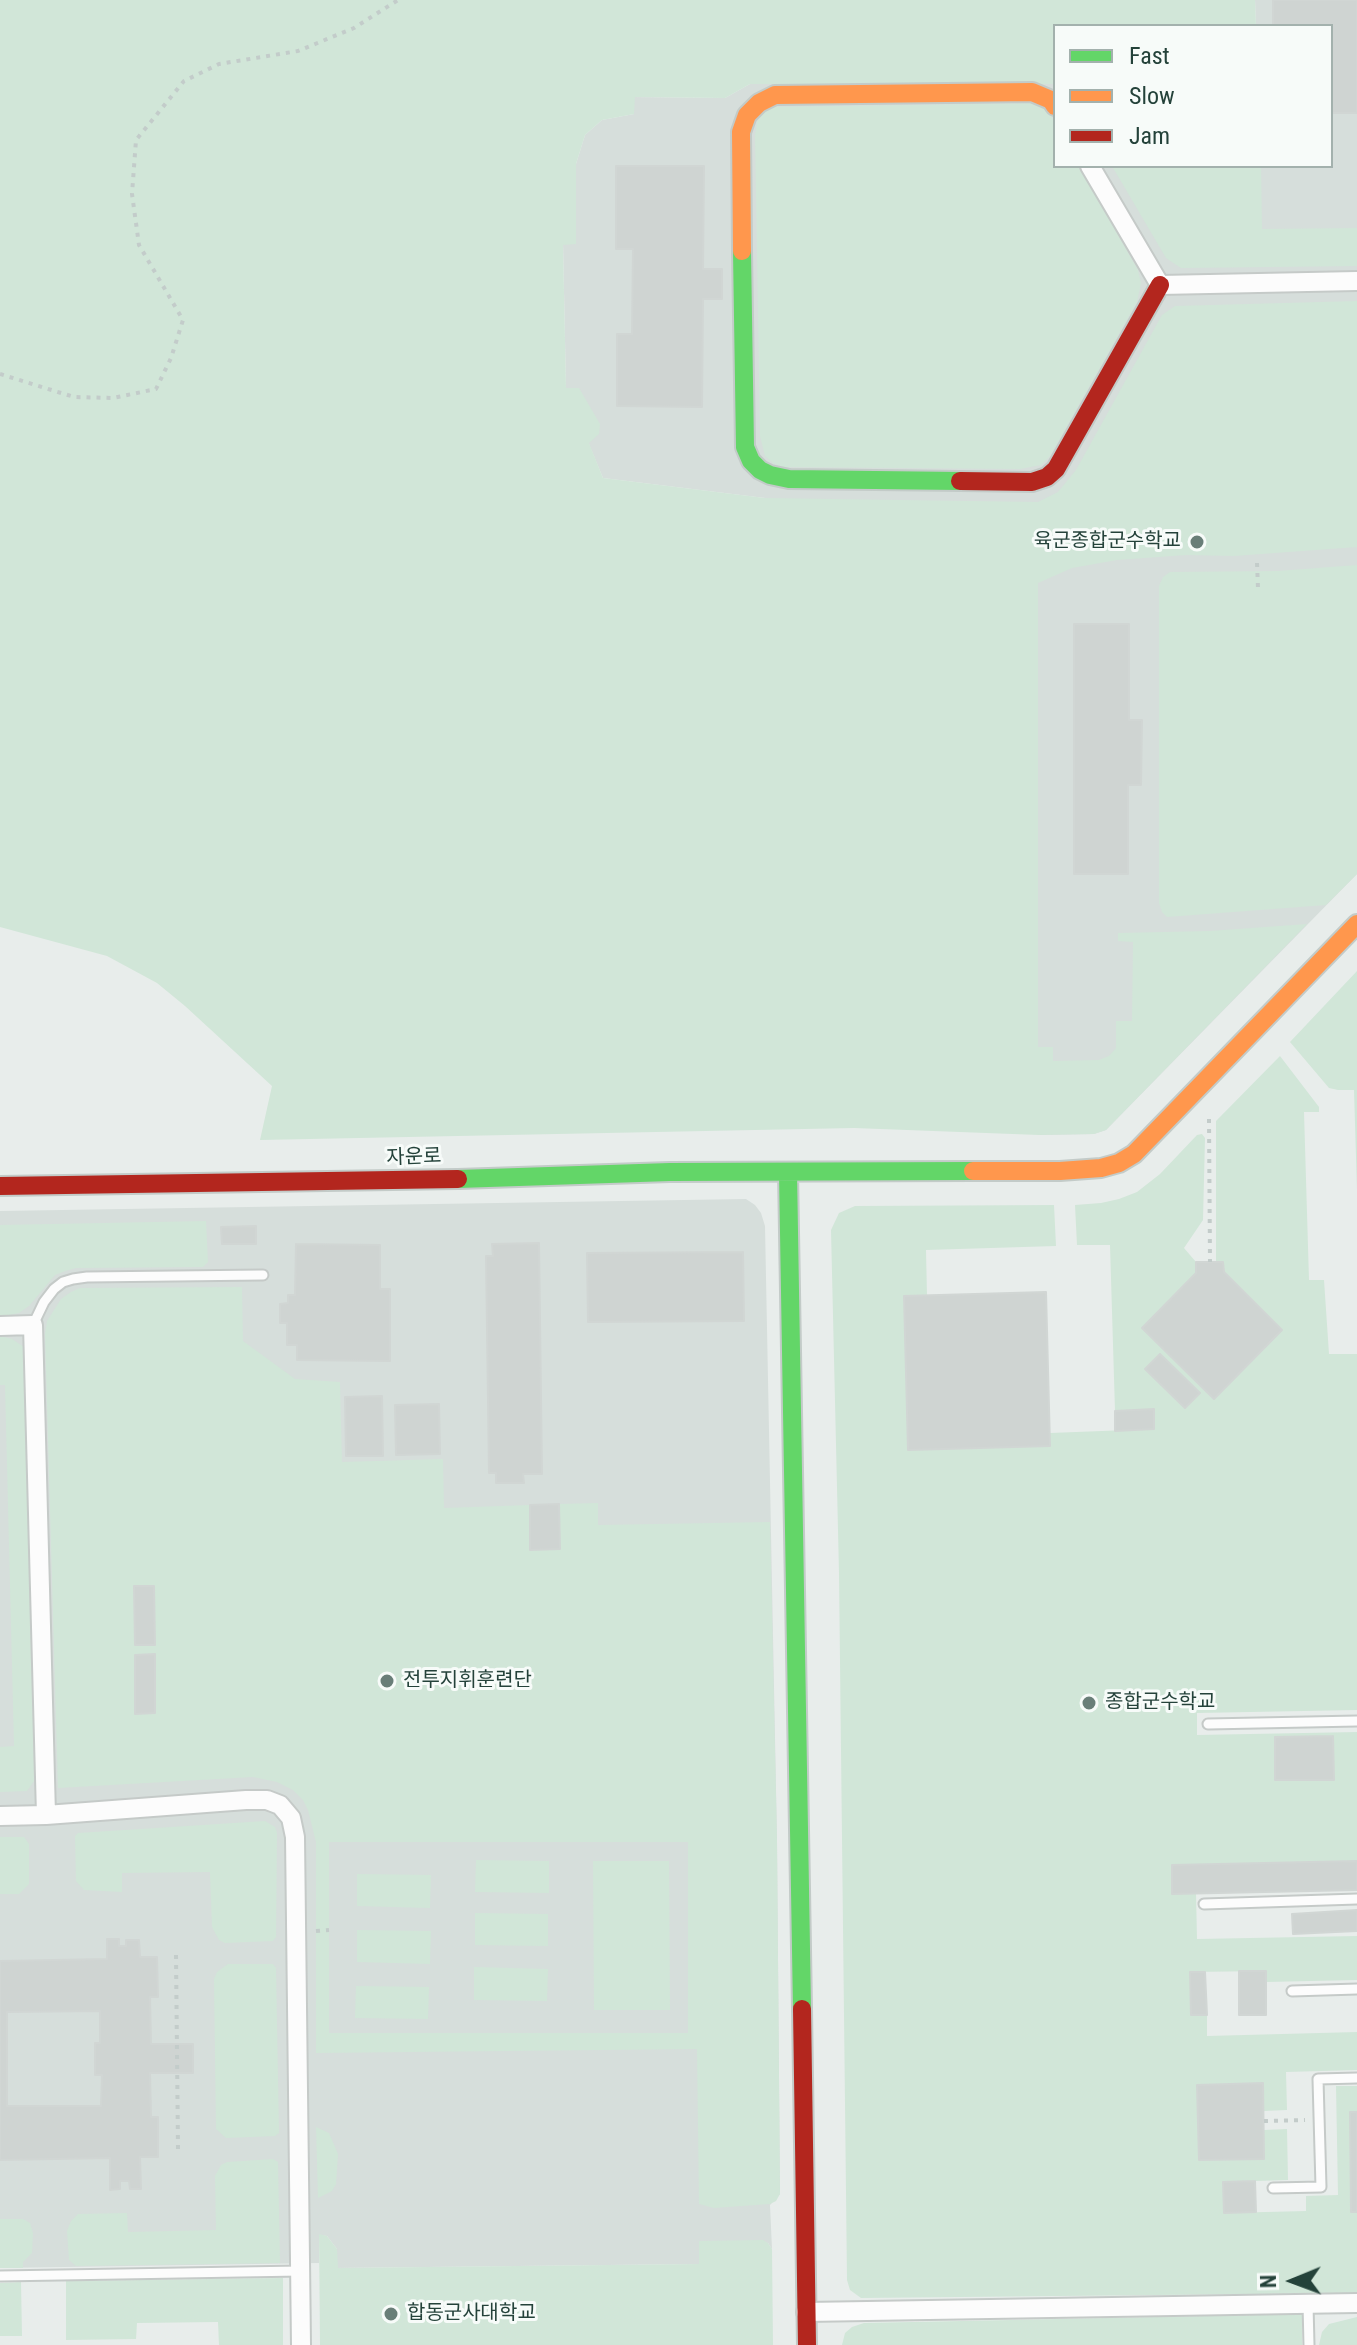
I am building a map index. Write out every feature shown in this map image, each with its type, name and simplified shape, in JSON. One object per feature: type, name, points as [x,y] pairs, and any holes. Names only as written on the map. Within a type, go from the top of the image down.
[{"type":"street","points":[[1053,103],[1032,92],[775,95],[759,103],[747,115],[741,132],[741,167],[745,447],[751,461],[770,475],[789,479],[1032,482],[1047,477],[1056,469],[1160,285]]},
{"type":"street","points":[[1091,168],[1160,285]]},
{"type":"street","points":[[1160,285],[1357,281]]},
{"type":"street","name":"자운로","points":[[0,1186],[353,1182],[639,1173],[1060,1171],[1101,1168],[1119,1163],[1134,1154],[1357,924]]},
{"type":"street","points":[[788,1172],[807,2345]]},
{"type":"street","points":[[0,1326],[33,1325],[46,1815]]},
{"type":"street","points":[[0,1816],[267,1800],[280,1805],[291,1818],[295,1837],[301,2345]]},
{"type":"street","points":[[806,2312],[1357,2303]]},
{"type":"lane","points":[[33,1325],[54,1289],[73,1279],[263,1275]]},
{"type":"lane","points":[[1208,1724],[1357,1721]]},
{"type":"lane","points":[[1204,1904],[1357,1899]]},
{"type":"lane","points":[[1292,1991],[1357,1989]]},
{"type":"lane","points":[[1273,2188],[1321,2187],[1318,2079],[1357,2078]]},
{"type":"lane","points":[[0,2276],[301,2271]]},
{"type":"lane","points":[[1308,2304],[1309,2345]]},
{"type":"path","points":[[0,374],[74,397],[113,398],[156,389],[171,358],[183,320],[139,245],[132,194],[136,140],[184,81],[219,64],[298,51],[354,28],[398,0]]},
{"type":"path","points":[[1257,563],[1258,588]]},
{"type":"path","points":[[1209,1119],[1210,1262]]},
{"type":"path","points":[[309,1931],[329,1930]]},
{"type":"path","points":[[176,1955],[178,2149]]},
{"type":"path","points":[[1264,2121],[1319,2119]]},
{"type":"shaded area","name":"육군종합군수학교","points":[[1255,0],[1357,0],[1357,874],[1106,1130],[1094,1134],[1039,1135],[1037,980],[765,498],[603,478],[566,389],[563,244],[576,244],[576,164],[585,135],[602,120],[634,114],[634,97],[725,98],[750,84],[1053,84],[1053,168],[1333,168],[1333,24],[1256,24]]},
{"type":"shaded area","name":"전투지휘훈련단","points":[[746,1199],[761,1213],[765,1226],[777,1840],[780,2194],[770,2205],[772,2249],[768,2243],[699,2241],[699,2264],[337,2268],[337,2249],[327,2236],[319,2235],[319,2263],[0,2268],[0,1211]]},
{"type":"green space","points":[[0,0],[1255,0],[1256,24],[1053,24],[1053,84],[750,84],[725,98],[635,97],[634,114],[602,120],[585,135],[576,164],[576,244],[563,245],[566,388],[579,388],[600,424],[599,434],[589,443],[603,478],[765,498],[1038,502],[1058,492],[1076,470],[1162,315],[1175,306],[1357,301],[1357,547],[1117,560],[1072,568],[1038,583],[1038,1047],[1053,1047],[1053,1061],[1099,1060],[1109,1056],[1116,1048],[1116,1021],[1132,1021],[1133,942],[1118,941],[1118,933],[1307,924],[1106,1130],[1094,1134],[1039,1135],[854,1128],[260,1140],[272,1086],[157,983],[107,956],[0,927]]},
{"type":"green space","points":[[1044,103],[1053,119],[1053,168],[1080,168],[1138,270],[1141,283],[1137,302],[1050,456],[1041,465],[1020,469],[782,467],[765,456],[760,436],[755,135],[757,122],[768,107]]},
{"type":"green space","points":[[1113,168],[1261,168],[1262,229],[1357,228],[1357,266],[1181,268],[1166,258]]},
{"type":"green space","points":[[1357,565],[1357,874],[1326,905],[1167,917],[1159,903],[1159,586],[1163,577],[1170,572],[1278,571]]},
{"type":"green space","points":[[1357,971],[1357,1190],[1354,1090],[1329,1088],[1290,1042]]},
{"type":"green space","name":"종합군수학교","points":[[1280,1056],[1319,1107],[1319,1112],[1304,1112],[1309,1280],[1324,1280],[1329,1354],[1357,1354],[1357,1710],[1197,1713],[1197,1735],[1357,1732],[1357,1861],[1172,1865],[1172,1893],[1196,1893],[1197,1939],[1357,1936],[1357,1980],[1266,1982],[1266,1971],[1191,1972],[1191,2015],[1207,2015],[1207,2036],[1357,2032],[1357,2070],[1286,2072],[1287,2110],[1264,2111],[1263,2083],[1197,2085],[1199,2160],[1264,2159],[1264,2130],[1287,2129],[1288,2180],[1224,2182],[1225,2213],[1306,2211],[1306,2196],[1338,2195],[1336,2086],[1357,2086],[1357,2293],[861,2298],[850,2290],[847,2280],[839,1573],[831,1230],[839,1213],[855,1206],[1054,1205],[1056,1246],[926,1250],[927,1296],[1050,1445],[1050,1433],[1154,1429],[1153,1410],[1115,1411],[1110,1245],[1077,1245],[1075,1205],[1101,1203],[1137,1192],[1160,1174],[1197,1135],[1202,1134],[1205,1138],[1203,1220],[1184,1248],[1196,1262],[1196,1273],[1142,1328],[1215,1398],[1224,1272],[1223,1262],[1216,1262],[1216,1121]]},
{"type":"green space","points":[[206,1221],[208,1262],[203,1267],[76,1268],[55,1275],[29,1306],[19,1313],[0,1317],[0,1225]]},
{"type":"green space","points":[[242,1287],[243,1341],[295,1379],[340,1382],[342,1462],[443,1459],[444,1508],[530,1505],[530,1549],[559,1504],[598,1503],[598,1525],[770,1522],[777,1840],[780,2194],[776,2201],[714,2208],[699,2204],[697,2049],[316,2053],[316,1842],[308,1810],[293,1790],[277,1782],[253,1777],[58,1788],[45,1334],[47,1321],[61,1299],[80,1288]],"holes":[[[329,1842],[688,1842],[688,2033],[329,2033]]]},
{"type":"green space","points":[[0,1336],[24,1347],[29,1358],[34,1781],[27,1791],[0,1792],[0,1747],[14,1746],[5,1385],[0,1385]]},
{"type":"green space","points":[[265,1821],[275,1827],[277,1833],[276,1937],[273,1941],[225,1943],[219,1940],[212,1927],[210,1872],[122,1873],[122,1892],[84,1890],[76,1881],[75,1836],[78,1833]]},
{"type":"green space","points":[[0,1837],[24,1837],[29,1844],[29,1884],[19,1894],[0,1894]]},
{"type":"green space","points":[[476,1860],[549,1861],[549,1893],[475,1892]]},
{"type":"green space","points":[[593,1861],[669,1861],[670,2010],[594,2010]]},
{"type":"green space","points":[[357,1874],[431,1875],[430,1908],[357,1906]]},
{"type":"green space","points":[[475,1913],[548,1914],[548,1946],[475,1945]]},
{"type":"green space","points":[[357,1930],[431,1931],[430,1964],[357,1962]]},
{"type":"green space","points":[[228,1964],[273,1964],[276,1968],[279,2133],[275,2136],[226,2138],[216,2129],[214,1979],[217,1972]]},
{"type":"green space","points":[[474,1967],[548,1969],[547,2001],[474,2000]]},
{"type":"green space","points":[[356,1986],[429,1987],[428,2019],[355,2018]]},
{"type":"green space","points":[[316,2127],[329,2133],[338,2154],[336,2184],[332,2191],[318,2198]]},
{"type":"green space","points":[[273,2159],[278,2162],[280,2263],[76,2266],[69,2260],[67,2231],[78,2214],[127,2213],[128,2232],[216,2230],[215,2176],[221,2165]]},
{"type":"green space","points":[[0,2219],[23,2219],[30,2223],[32,2253],[23,2262],[23,2268],[0,2268]]},
{"type":"green space","points":[[319,2234],[327,2236],[337,2249],[338,2268],[699,2264],[699,2241],[763,2240],[772,2249],[773,2345],[320,2345]]},
{"type":"green space","points":[[283,2278],[283,2345],[219,2345],[218,2322],[137,2323],[136,2339],[66,2340],[66,2281]]},
{"type":"green space","points":[[21,2282],[22,2336],[0,2336],[0,2283]]},
{"type":"green space","points":[[1302,2314],[1302,2345],[842,2345],[845,2333],[864,2323]]},
{"type":"green space","points":[[1357,2317],[1357,2345],[1319,2345],[1322,2332],[1329,2324]]},
{"type":"building","points":[[1273,0],[1357,0],[1357,113],[1333,113],[1333,24],[1273,24]]},
{"type":"building","points":[[616,166],[704,166],[703,269],[722,269],[722,299],[703,299],[702,407],[617,406],[617,334],[632,334],[633,249],[616,249]]},
{"type":"building","points":[[1074,624],[1129,624],[1129,720],[1142,720],[1141,785],[1128,785],[1128,874],[1074,874]]},
{"type":"building","points":[[256,1226],[256,1244],[222,1244],[221,1227]]},
{"type":"building","points":[[539,1243],[542,1474],[523,1474],[524,1483],[496,1483],[496,1473],[489,1473],[486,1256],[493,1256],[492,1244]]},
{"type":"building","points":[[296,1244],[380,1245],[380,1289],[390,1289],[390,1361],[297,1360],[297,1345],[287,1345],[287,1323],[280,1323],[280,1304],[288,1303],[288,1295],[295,1295]]},
{"type":"building","points":[[743,1252],[744,1321],[588,1322],[587,1253]]},
{"type":"building","points":[[1196,1262],[1223,1262],[1224,1272],[1282,1330],[1214,1399],[1142,1328],[1196,1273]]},
{"type":"building","points":[[1046,1292],[1050,1446],[908,1450],[904,1296]]},
{"type":"building","points":[[1160,1354],[1200,1393],[1185,1408],[1145,1369]]},
{"type":"building","points":[[382,1396],[383,1456],[346,1456],[345,1397]]},
{"type":"building","points":[[439,1404],[440,1454],[396,1455],[395,1405]]},
{"type":"building","points":[[1154,1409],[1154,1429],[1115,1431],[1115,1411]]},
{"type":"building","points":[[559,1504],[560,1549],[530,1550],[530,1505]]},
{"type":"building","points":[[134,1586],[154,1586],[155,1645],[135,1645]]},
{"type":"building","points":[[155,1654],[155,1713],[135,1714],[135,1655]]},
{"type":"building","points":[[1333,1736],[1334,1780],[1275,1780],[1275,1737]]},
{"type":"building","points":[[1357,1861],[1357,1890],[1172,1894],[1172,1865]]},
{"type":"building","points":[[1357,1910],[1357,1931],[1293,1934],[1292,1914]]},
{"type":"building","points":[[107,1939],[119,1939],[119,1946],[126,1946],[126,1940],[139,1940],[140,1957],[157,1957],[158,1997],[150,1997],[151,2044],[193,2044],[193,2073],[150,2073],[151,2117],[158,2117],[158,2157],[140,2157],[141,2189],[130,2189],[129,2181],[120,2181],[120,2189],[110,2190],[110,2158],[0,2160],[0,1961],[107,1959]],"holes":[[[100,2011],[100,2043],[95,2043],[95,2075],[102,2075],[101,2106],[7,2106],[7,2012]]]},
{"type":"building","points":[[1239,1971],[1266,1971],[1266,2015],[1239,2015]]},
{"type":"building","points":[[1190,1972],[1205,1972],[1207,2015],[1191,2015]]},
{"type":"building","points":[[1263,2083],[1264,2159],[1199,2160],[1197,2085]]},
{"type":"building","points":[[1350,2112],[1357,2112],[1357,2212],[1351,2212]]},
{"type":"building","points":[[1255,2181],[1256,2212],[1224,2213],[1223,2182]]},
{"type":"traffic: fast","points":[[742,251],[745,447],[751,461],[770,475],[789,479],[960,481]]},
{"type":"traffic: fast","points":[[458,1179],[670,1172],[973,1171]]},
{"type":"traffic: fast","points":[[788,1172],[802,2009]]},
{"type":"traffic: slow","points":[[742,251],[741,132],[747,115],[759,103],[775,95],[1032,92],[1053,103]]},
{"type":"traffic: slow","points":[[973,1171],[1101,1168],[1119,1163],[1134,1154],[1357,924]]},
{"type":"traffic: jam","points":[[960,481],[1032,482],[1047,477],[1056,469],[1160,285]]},
{"type":"traffic: jam","points":[[0,1186],[458,1179]]},
{"type":"traffic: jam","points":[[802,2009],[807,2345]]},
{"type":"place","name":"육군종합군수학교","points":[[1197,542]]},
{"type":"place","name":"전투지휘훈련단","points":[[387,1681]]},
{"type":"place","name":"종합군수학교","points":[[1089,1703]]},
{"type":"place","name":"합동군사대학교","points":[[391,2314]]}]
